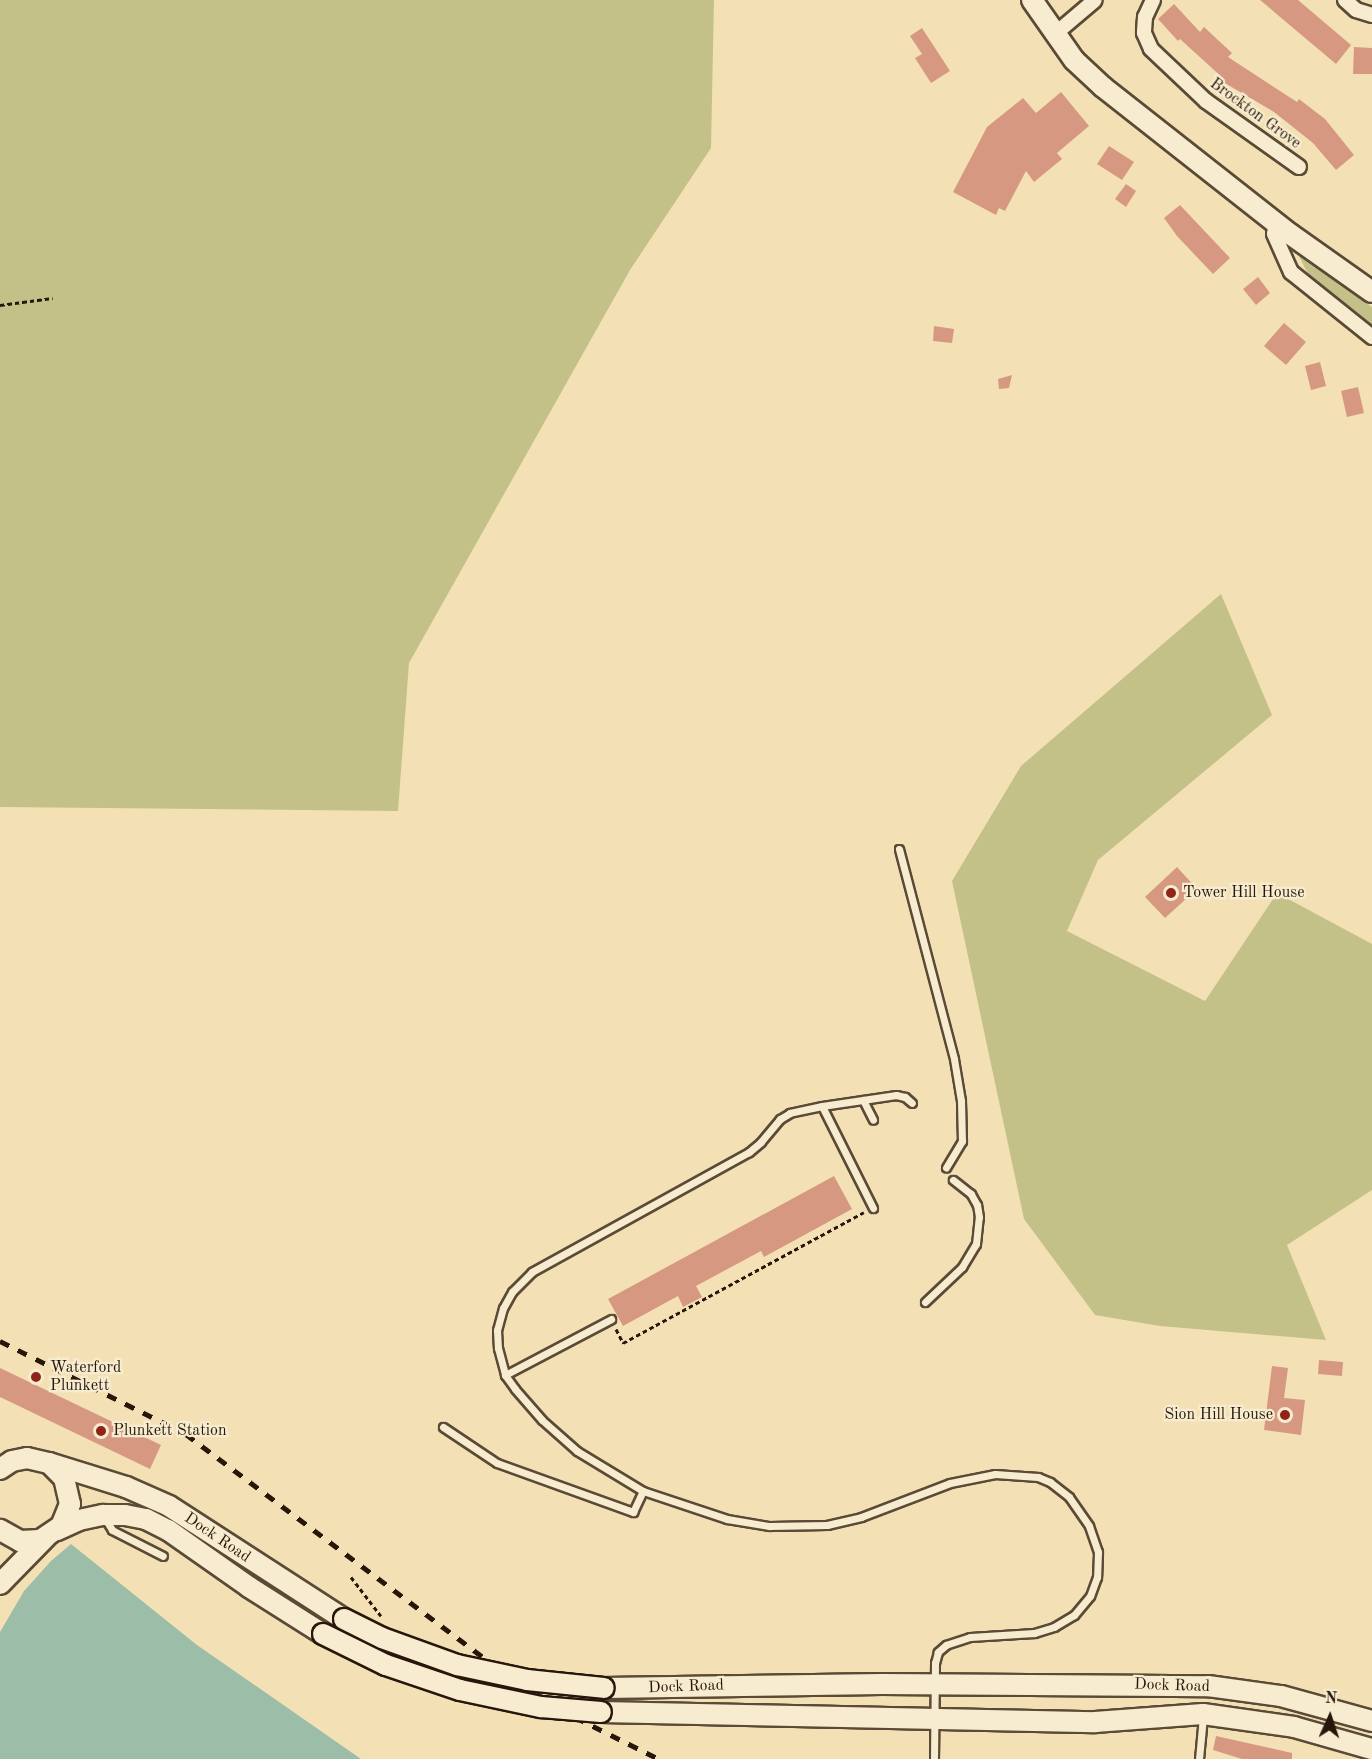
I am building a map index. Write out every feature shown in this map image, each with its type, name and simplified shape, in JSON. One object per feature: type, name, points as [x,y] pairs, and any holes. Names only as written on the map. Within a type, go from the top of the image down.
[{"type":"main road","points":[[1032,0],[1074,60],[1103,87],[1276,223],[1372,292]]},
{"type":"main road","name":"Dock Road","points":[[0,1455],[49,1463],[133,1490],[169,1506],[296,1591],[344,1619],[392,1642],[457,1665],[527,1680],[604,1688],[935,1685],[1208,1686],[1281,1696],[1372,1721]]},
{"type":"main road","points":[[0,1469],[12,1461],[27,1458]]},
{"type":"main road","points":[[0,1584],[59,1530],[68,1512],[70,1495],[64,1478],[49,1463]]},
{"type":"main road","name":"Dock Road","points":[[0,1530],[20,1541],[103,1515],[125,1515],[155,1523],[323,1634],[386,1665],[460,1690],[541,1707],[601,1712],[1095,1722],[1203,1714],[1294,1727],[1372,1749]]},
{"type":"street","points":[[1055,34],[1095,0]]},
{"type":"street","name":"Brockton Grove","points":[[1153,0],[1145,17],[1144,33],[1151,49],[1206,101],[1299,166]]},
{"type":"street","points":[[1345,0],[1356,10],[1372,15]]},
{"type":"street","points":[[1276,223],[1274,234],[1291,272],[1372,337]]},
{"type":"lane","points":[[899,849],[954,1059],[961,1101],[962,1141],[946,1168]]},
{"type":"lane","points":[[912,1103],[896,1095],[822,1106],[784,1116],[749,1152],[532,1272],[512,1292],[500,1315],[498,1348],[506,1375],[528,1404],[559,1437],[597,1466],[643,1491],[727,1519],[790,1527],[845,1522],[950,1484],[995,1474],[1038,1477],[1060,1489],[1084,1517],[1094,1538],[1098,1567],[1090,1596],[1074,1615],[1048,1630],[970,1637],[946,1645],[936,1655],[934,1759]]},
{"type":"lane","points":[[863,1100],[873,1120]]},
{"type":"lane","points":[[822,1106],[873,1208]]},
{"type":"lane","points":[[925,1302],[962,1267],[976,1244],[979,1217],[976,1205],[971,1194],[953,1180]]},
{"type":"lane","points":[[506,1375],[611,1319]]},
{"type":"lane","points":[[443,1427],[496,1462],[633,1512],[643,1491]]},
{"type":"lane","points":[[103,1515],[112,1530],[163,1556]]},
{"type":"lane","points":[[1199,1759],[1203,1714]]},
{"type":"path","points":[[0,304],[53,298]]},
{"type":"path","points":[[611,1319],[623,1343],[873,1208]]},
{"type":"path","points":[[351,1577],[381,1617]]},
{"type":"shaded area","points":[[0,0],[714,0],[711,148],[630,270],[409,663],[398,811],[0,807]]},
{"type":"shaded area","points":[[1298,254],[1372,307],[1372,327],[1312,282]]},
{"type":"shaded area","points":[[1221,594],[1272,715],[1098,860],[1067,931],[1205,1001],[1277,893],[1372,944],[1372,1190],[1287,1245],[1326,1340],[1160,1326],[1095,1315],[1024,1219],[952,881],[1021,766]]},
{"type":"shaded area","points":[[71,1544],[197,1645],[361,1759],[0,1759],[0,1632],[24,1591],[51,1561]]},
{"type":"building","points":[[1260,0],[1298,0],[1351,45],[1336,64]]},
{"type":"building","points":[[1174,4],[1200,32],[1204,27],[1232,53],[1228,57],[1297,102],[1299,99],[1325,119],[1354,155],[1336,170],[1313,143],[1274,112],[1223,82],[1225,80],[1180,39],[1178,41],[1158,19]]},
{"type":"building","points":[[922,28],[950,71],[931,83],[915,58],[922,54],[910,36]]},
{"type":"building","points":[[1354,47],[1372,48],[1372,74],[1353,74]]},
{"type":"building","points":[[1061,92],[1089,126],[1057,153],[1062,159],[1034,182],[1026,171],[1005,211],[999,208],[996,215],[953,192],[987,127],[1023,98],[1036,113]]},
{"type":"building","points":[[1109,146],[1134,162],[1122,180],[1097,164]]},
{"type":"building","points":[[1126,184],[1136,191],[1126,207],[1115,199]]},
{"type":"building","points":[[1180,205],[1230,258],[1213,274],[1177,236],[1164,218]]},
{"type":"building","points":[[1258,277],[1270,293],[1256,305],[1243,289]]},
{"type":"building","points":[[1284,323],[1306,342],[1286,365],[1264,346]]},
{"type":"building","points":[[934,326],[954,329],[952,343],[933,341]]},
{"type":"building","points":[[1320,362],[1326,386],[1311,390],[1305,366]]},
{"type":"building","points":[[1012,375],[1009,388],[999,389],[998,379]]},
{"type":"building","points":[[1358,387],[1364,413],[1347,417],[1341,391]]},
{"type":"building","name":"Tower Hill House","points":[[1177,867],[1197,889],[1165,918],[1145,897]]},
{"type":"building","points":[[834,1176],[852,1209],[764,1257],[761,1251],[696,1286],[702,1297],[683,1307],[678,1296],[623,1326],[608,1299]]},
{"type":"building","points":[[1319,1360],[1343,1362],[1342,1376],[1318,1374]]},
{"type":"building","name":"Sion Hill House","points":[[1272,1366],[1288,1368],[1284,1398],[1305,1400],[1301,1435],[1264,1430]]},
{"type":"building","name":"Plunkett Station","points":[[0,1368],[161,1445],[150,1469],[0,1397]]},
{"type":"building","points":[[1216,1736],[1292,1753],[1292,1759],[1242,1759],[1213,1750]]},
{"type":"railway","points":[[0,1341],[186,1434],[519,1684],[575,1717],[659,1759]]},
{"type":"place","name":"Tower Hill House","points":[[1171,893]]},
{"type":"place","name":"Waterford Plunkett","points":[[36,1377]]},
{"type":"place","name":"Sion Hill House","points":[[1285,1415]]},
{"type":"place","name":"Plunkett Station","points":[[101,1431]]}]
